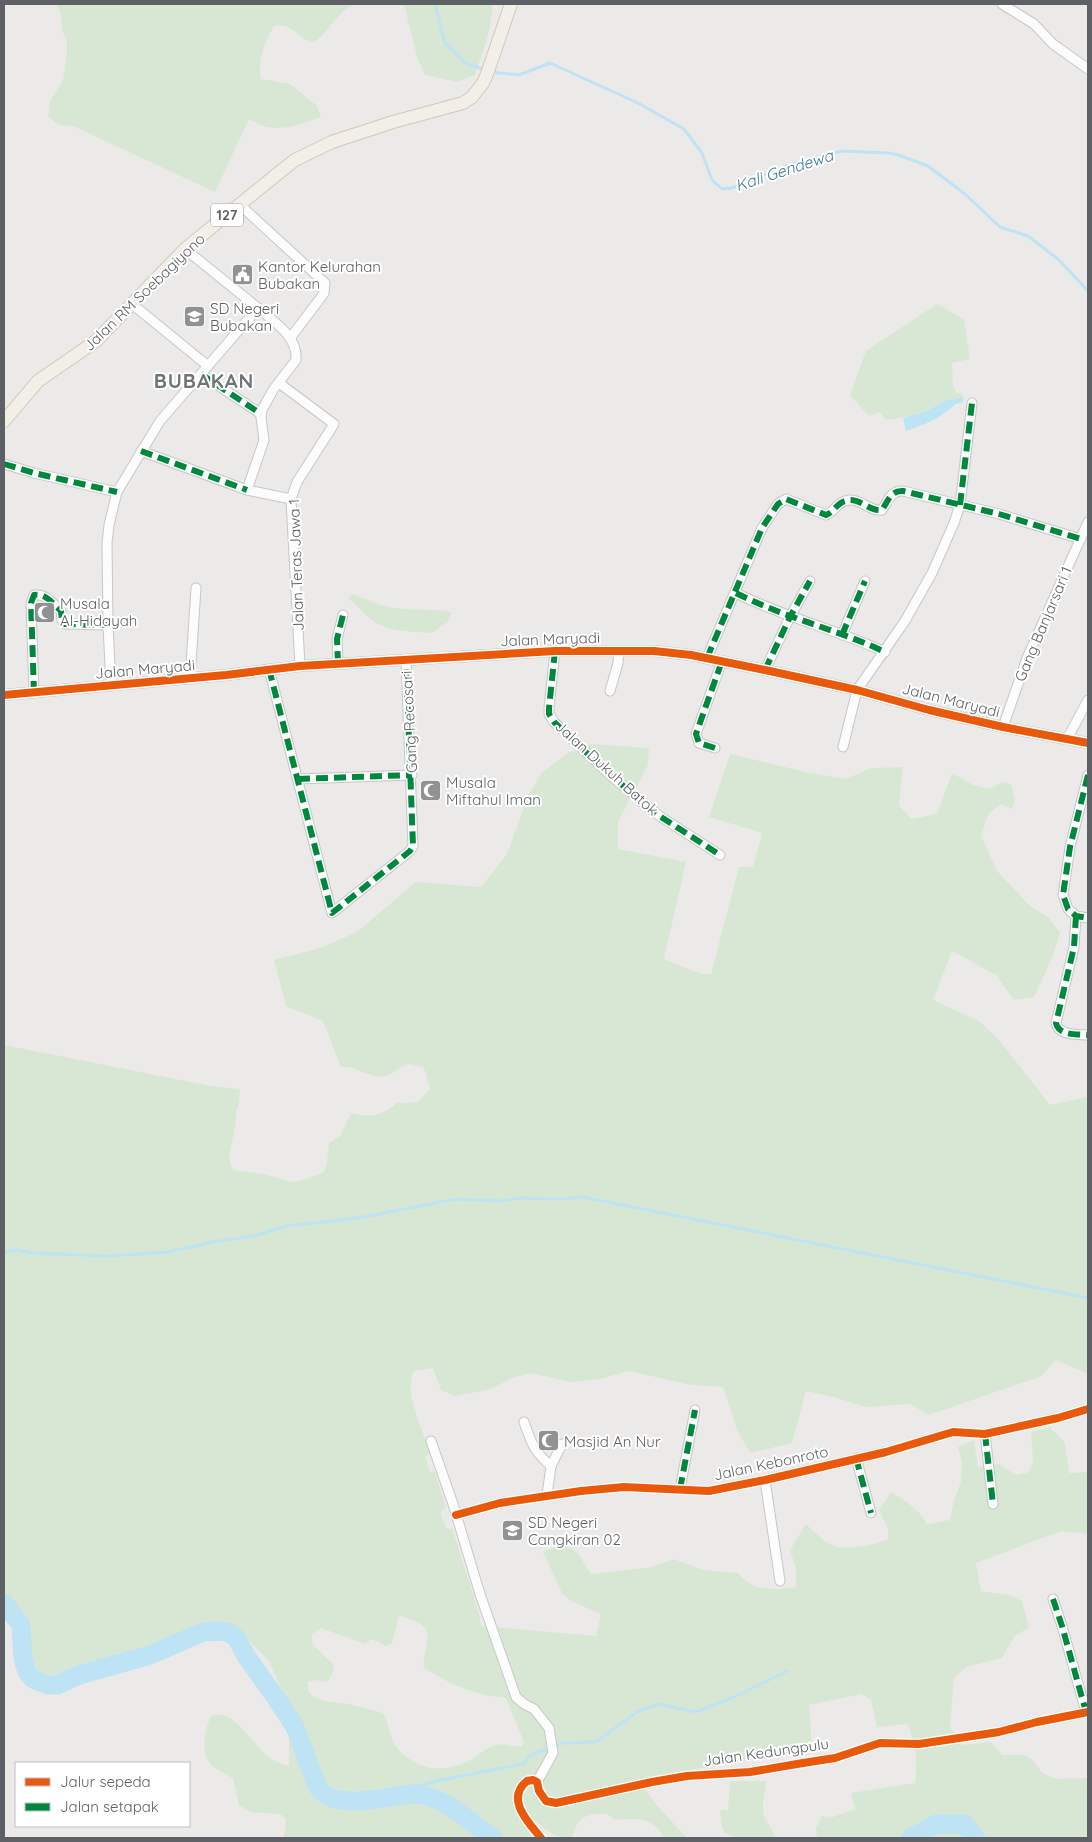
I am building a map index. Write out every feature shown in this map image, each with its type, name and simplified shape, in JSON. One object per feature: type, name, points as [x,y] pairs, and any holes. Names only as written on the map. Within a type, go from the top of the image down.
[{"type":"main road","name":"Jalan RM Soebagiyono","points":[[4,421],[38,381],[96,341],[185,249],[295,160],[332,142],[393,122],[463,103],[472,97],[488,74],[511,4]]},
{"type":"street","points":[[1002,4],[1034,24],[1053,44],[1088,69]]},
{"type":"street","points":[[239,204],[325,283],[324,293],[291,337]]},
{"type":"street","points":[[185,249],[291,337],[296,352],[296,360],[273,390],[261,414],[264,440],[247,490]]},
{"type":"street","points":[[132,304],[208,366]]},
{"type":"street","points":[[111,686],[107,544],[109,525],[117,492],[160,421],[258,308]]},
{"type":"street","points":[[201,374],[261,414]]},
{"type":"street","name":"Jalan Teras Jawa 1","points":[[279,383],[334,424],[297,482],[291,499],[300,666]]},
{"type":"street","points":[[843,747],[857,690],[905,621],[932,572],[960,505],[972,402]]},
{"type":"street","points":[[141,450],[247,490],[291,499]]},
{"type":"street","points":[[4,464],[34,473],[117,492]]},
{"type":"street","points":[[707,658],[762,528],[786,498],[826,515],[830,514],[840,503],[850,500],[857,501],[875,510],[882,510],[893,492],[897,490],[999,514],[1081,539]]},
{"type":"street","name":"Gang Banjarsari 1","points":[[1003,727],[1027,658],[1088,522]]},
{"type":"street","points":[[765,670],[790,617],[810,581]]},
{"type":"street","points":[[842,635],[865,581]]},
{"type":"street","points":[[190,679],[196,588]]},
{"type":"street","points":[[736,593],[768,609],[885,652]]},
{"type":"street","points":[[34,693],[31,603],[34,595],[44,596],[61,611],[62,620],[65,624],[108,625]]},
{"type":"street","points":[[338,663],[337,639],[343,615]]},
{"type":"street","name":"Jalan Maryadi","points":[[4,695],[190,679],[338,663],[555,651],[654,651],[707,658],[765,670],[857,690],[929,710],[1003,727],[1088,744]]},
{"type":"street","name":"Jalan Dukuh Batok","points":[[555,651],[549,708],[549,714],[554,722],[608,774],[658,815],[720,855]]},
{"type":"street","points":[[610,691],[618,663],[619,651]]},
{"type":"street","name":"Gang Recosari","points":[[298,779],[332,913],[410,851],[413,846],[412,774],[406,659]]},
{"type":"street","points":[[715,748],[699,742],[696,734],[722,661]]},
{"type":"street","points":[[269,669],[298,779],[412,774]]},
{"type":"street","points":[[1067,739],[1088,700]]},
{"type":"street","points":[[1088,775],[1070,847],[1063,894],[1068,909],[1076,916],[1088,918]]},
{"type":"street","points":[[1076,916],[1074,946],[1056,1023],[1058,1029],[1063,1032],[1088,1035]]},
{"type":"street","name":"Jalan Kebonroto","points":[[456,1515],[500,1503],[547,1495],[624,1487],[710,1490],[765,1480],[886,1452],[953,1432],[985,1434],[1058,1418],[1088,1409]]},
{"type":"street","points":[[680,1488],[695,1410]]},
{"type":"street","points":[[524,1422],[532,1445],[551,1466]]},
{"type":"street","points":[[985,1434],[993,1504]]},
{"type":"street","points":[[431,1441],[480,1594],[516,1696],[542,1717],[549,1728],[553,1752],[537,1782],[533,1780],[527,1781],[523,1784],[518,1796],[520,1810],[541,1838]]},
{"type":"street","points":[[547,1495],[551,1466],[562,1444]]},
{"type":"street","points":[[856,1458],[872,1513]]},
{"type":"street","name":"Jalan Kebonroto","points":[[765,1480],[780,1581]]},
{"type":"street","points":[[1053,1599],[1087,1712]]},
{"type":"street","name":"Jalan Kedungpulu","points":[[537,1782],[541,1796],[546,1801],[556,1804],[652,1782],[687,1776],[750,1772],[794,1765],[835,1758],[880,1743],[919,1744],[990,1733],[1087,1712]]},
{"type":"green space","points":[[56,4],[355,4],[343,12],[313,43],[286,27],[274,26],[263,52],[260,65],[261,79],[290,84],[317,106],[321,117],[285,128],[270,128],[249,119],[215,192],[73,126],[58,125],[48,116],[50,101],[63,80],[67,52],[67,42],[63,32],[60,12]]},
{"type":"green space","points":[[404,4],[492,4],[489,31],[475,75],[458,82],[425,75],[417,57]]},
{"type":"green space","points":[[937,304],[964,319],[970,359],[952,363],[953,386],[957,393],[962,393],[963,397],[952,399],[926,411],[906,417],[886,420],[880,412],[869,416],[850,395],[866,351]]},
{"type":"green space","points":[[353,594],[389,607],[452,612],[448,622],[432,633],[390,629],[370,618],[348,598]]},
{"type":"green space","points":[[590,744],[649,748],[648,765],[618,822],[618,849],[686,862],[664,959],[701,974],[711,974],[739,867],[753,867],[762,833],[709,817],[730,754],[810,773],[846,779],[871,768],[903,767],[899,805],[911,819],[937,814],[952,773],[973,785],[990,789],[1002,782],[1011,784],[1015,800],[1012,809],[1001,804],[989,813],[981,835],[997,871],[1030,906],[1048,917],[1060,933],[1052,958],[1034,997],[1014,1000],[996,975],[952,951],[933,1000],[979,1021],[1000,1041],[1050,1105],[1088,1097],[1088,1374],[1056,1360],[1042,1376],[929,1415],[910,1404],[866,1407],[806,1391],[792,1443],[750,1453],[737,1430],[723,1387],[691,1385],[629,1371],[600,1379],[570,1382],[531,1373],[512,1378],[489,1390],[455,1396],[441,1390],[433,1368],[414,1371],[411,1379],[412,1400],[431,1453],[425,1457],[430,1472],[435,1472],[446,1508],[440,1513],[447,1529],[452,1528],[479,1613],[481,1626],[596,1636],[601,1614],[571,1601],[562,1593],[543,1552],[562,1544],[577,1552],[591,1574],[653,1567],[673,1559],[704,1570],[738,1573],[743,1579],[764,1588],[796,1587],[796,1569],[790,1550],[806,1524],[825,1541],[838,1547],[857,1547],[883,1541],[888,1539],[888,1529],[879,1510],[891,1492],[915,1509],[927,1524],[950,1520],[954,1500],[961,1482],[962,1463],[958,1447],[974,1440],[978,1467],[999,1464],[1016,1475],[1029,1472],[1033,1462],[1031,1432],[1050,1427],[1065,1443],[1069,1473],[1088,1472],[1088,1534],[1061,1531],[976,1563],[981,1591],[1009,1595],[1022,1601],[1029,1627],[1014,1637],[1002,1658],[966,1667],[954,1678],[950,1727],[963,1745],[991,1742],[1002,1755],[1025,1755],[1032,1759],[1042,1773],[1056,1779],[1088,1778],[1088,1838],[817,1838],[816,1828],[822,1816],[830,1818],[855,1809],[851,1793],[915,1783],[916,1753],[907,1724],[877,1727],[871,1700],[861,1694],[809,1705],[812,1744],[806,1750],[638,1779],[654,1802],[687,1838],[664,1838],[655,1826],[643,1820],[615,1820],[609,1815],[603,1814],[587,1816],[580,1820],[572,1837],[559,1837],[548,1831],[526,1813],[538,1838],[284,1838],[286,1819],[280,1814],[251,1812],[239,1805],[233,1779],[212,1766],[206,1755],[204,1742],[207,1728],[211,1717],[219,1715],[226,1716],[241,1726],[273,1760],[289,1766],[292,1707],[269,1661],[248,1640],[222,1624],[193,1626],[184,1633],[148,1650],[110,1660],[73,1673],[47,1675],[39,1671],[34,1663],[24,1623],[16,1607],[4,1596],[4,1045],[211,1086],[240,1089],[229,1159],[233,1170],[264,1174],[291,1182],[300,1181],[324,1172],[329,1143],[340,1136],[351,1113],[376,1115],[397,1103],[418,1102],[430,1089],[423,1067],[407,1064],[389,1075],[380,1077],[352,1068],[341,1067],[323,1021],[286,1006],[274,960],[320,948],[357,932],[416,882],[481,887],[507,854],[528,796],[541,774],[566,754]],"holes":[[[399,1615],[422,1625],[426,1629],[428,1640],[424,1657],[424,1668],[473,1692],[506,1698],[524,1742],[522,1746],[496,1745],[459,1765],[450,1768],[431,1768],[413,1762],[398,1749],[393,1741],[383,1713],[348,1704],[322,1700],[308,1691],[308,1682],[317,1680],[327,1682],[332,1674],[334,1665],[314,1646],[312,1634],[321,1628],[364,1644],[372,1639],[385,1646],[392,1644]]]},
{"type":"green space","points":[[730,1781],[766,1781],[763,1803],[764,1816],[776,1838],[738,1838],[725,1833],[722,1828],[720,1810],[728,1810]]},
{"type":"water","points":[[963,397],[963,402],[956,404],[939,417],[906,431],[903,418],[927,411],[944,401]]},
{"type":"waterway","name":"Kali Gendewa","points":[[435,4],[445,43],[465,63],[485,70]]},
{"type":"waterway","name":"Kali Gendewa","points":[[491,72],[519,75],[550,63],[638,103],[684,129],[702,153],[712,180],[722,189],[732,188],[786,166],[841,151],[889,153],[928,166],[965,194],[1000,227],[1028,236],[1059,260],[1088,291]]},
{"type":"waterway","points":[[4,1252],[17,1250],[31,1253],[107,1256],[168,1252],[258,1235],[286,1226],[358,1218],[457,1199],[500,1201],[519,1198],[559,1199],[582,1197],[1088,1298]]},
{"type":"waterway","points":[[4,1603],[21,1625],[23,1659],[27,1672],[33,1679],[48,1685],[57,1685],[79,1675],[150,1655],[203,1632],[221,1631],[230,1633],[237,1639],[246,1656],[295,1727],[317,1786],[324,1793],[343,1801],[378,1799],[411,1794],[430,1797],[450,1806],[493,1838]]},
{"type":"waterway","points":[[415,1793],[420,1786],[440,1780],[523,1764],[530,1756],[562,1743],[596,1742],[637,1712],[658,1704],[696,1712],[736,1696],[787,1671]]},
{"type":"waterway","points":[[911,1838],[936,1824],[964,1824],[976,1838]]},
{"type":"marked path","points":[[201,374],[261,414]]},
{"type":"marked path","points":[[960,505],[972,403]]},
{"type":"marked path","points":[[141,451],[247,490]]},
{"type":"marked path","points":[[4,464],[34,473],[117,492]]},
{"type":"marked path","points":[[707,658],[762,528],[778,504],[786,499],[826,515],[842,502],[850,500],[873,509],[882,510],[893,494],[903,491],[999,514],[1081,539]]},
{"type":"marked path","points":[[765,670],[790,617],[810,581]]},
{"type":"marked path","points":[[842,635],[865,581]]},
{"type":"marked path","points":[[736,593],[773,610],[885,652]]},
{"type":"marked path","points":[[34,693],[31,603],[34,595],[46,597],[52,602],[61,611],[62,620],[65,624],[108,625]]},
{"type":"marked path","points":[[338,663],[337,639],[343,615]]},
{"type":"marked path","points":[[555,651],[549,708],[549,714],[554,722],[608,773],[658,815],[720,855]]},
{"type":"marked path","points":[[269,669],[332,913],[410,851],[413,846],[406,659]]},
{"type":"marked path","points":[[715,748],[699,743],[696,734],[722,661]]},
{"type":"marked path","points":[[298,779],[412,775]]},
{"type":"marked path","points":[[1088,775],[1070,847],[1063,895],[1068,909],[1076,916],[1088,918]]},
{"type":"marked path","points":[[1076,916],[1074,947],[1056,1023],[1065,1032],[1088,1035]]},
{"type":"marked path","points":[[680,1489],[695,1410]]},
{"type":"marked path","points":[[985,1434],[993,1504]]},
{"type":"marked path","points":[[856,1458],[871,1513]]},
{"type":"marked path","points":[[1053,1599],[1086,1712]]},
{"type":"cycle path","points":[[4,695],[226,675],[300,666],[555,651],[654,651],[691,655],[765,670],[857,690],[929,710],[1003,727],[1088,743]]},
{"type":"cycle path","points":[[456,1515],[500,1503],[581,1491],[624,1487],[709,1491],[886,1452],[953,1432],[985,1434],[1058,1418],[1088,1409]]},
{"type":"cycle path","points":[[541,1838],[525,1818],[518,1803],[518,1795],[527,1781],[533,1780],[537,1782],[539,1791],[546,1801],[556,1803],[687,1776],[750,1772],[835,1758],[880,1743],[919,1744],[999,1732],[1088,1712]]},
{"type":"place","name":"Kantor Kelurahan Bubakan","points":[[242,275]]},
{"type":"place","name":"SD Negeri Bubakan","points":[[194,317]]},
{"type":"place","name":"Musala Al-Hidayah","points":[[44,612]]},
{"type":"place","name":"Musala Miftahul Iman","points":[[430,791]]},
{"type":"place","name":"Masjid An Nur","points":[[548,1441]]},
{"type":"place","name":"SD Negeri Cangkiran 02","points":[[512,1531]]},
{"type":"district","name":"BUBAKAN","points":[[204,380]]}]
